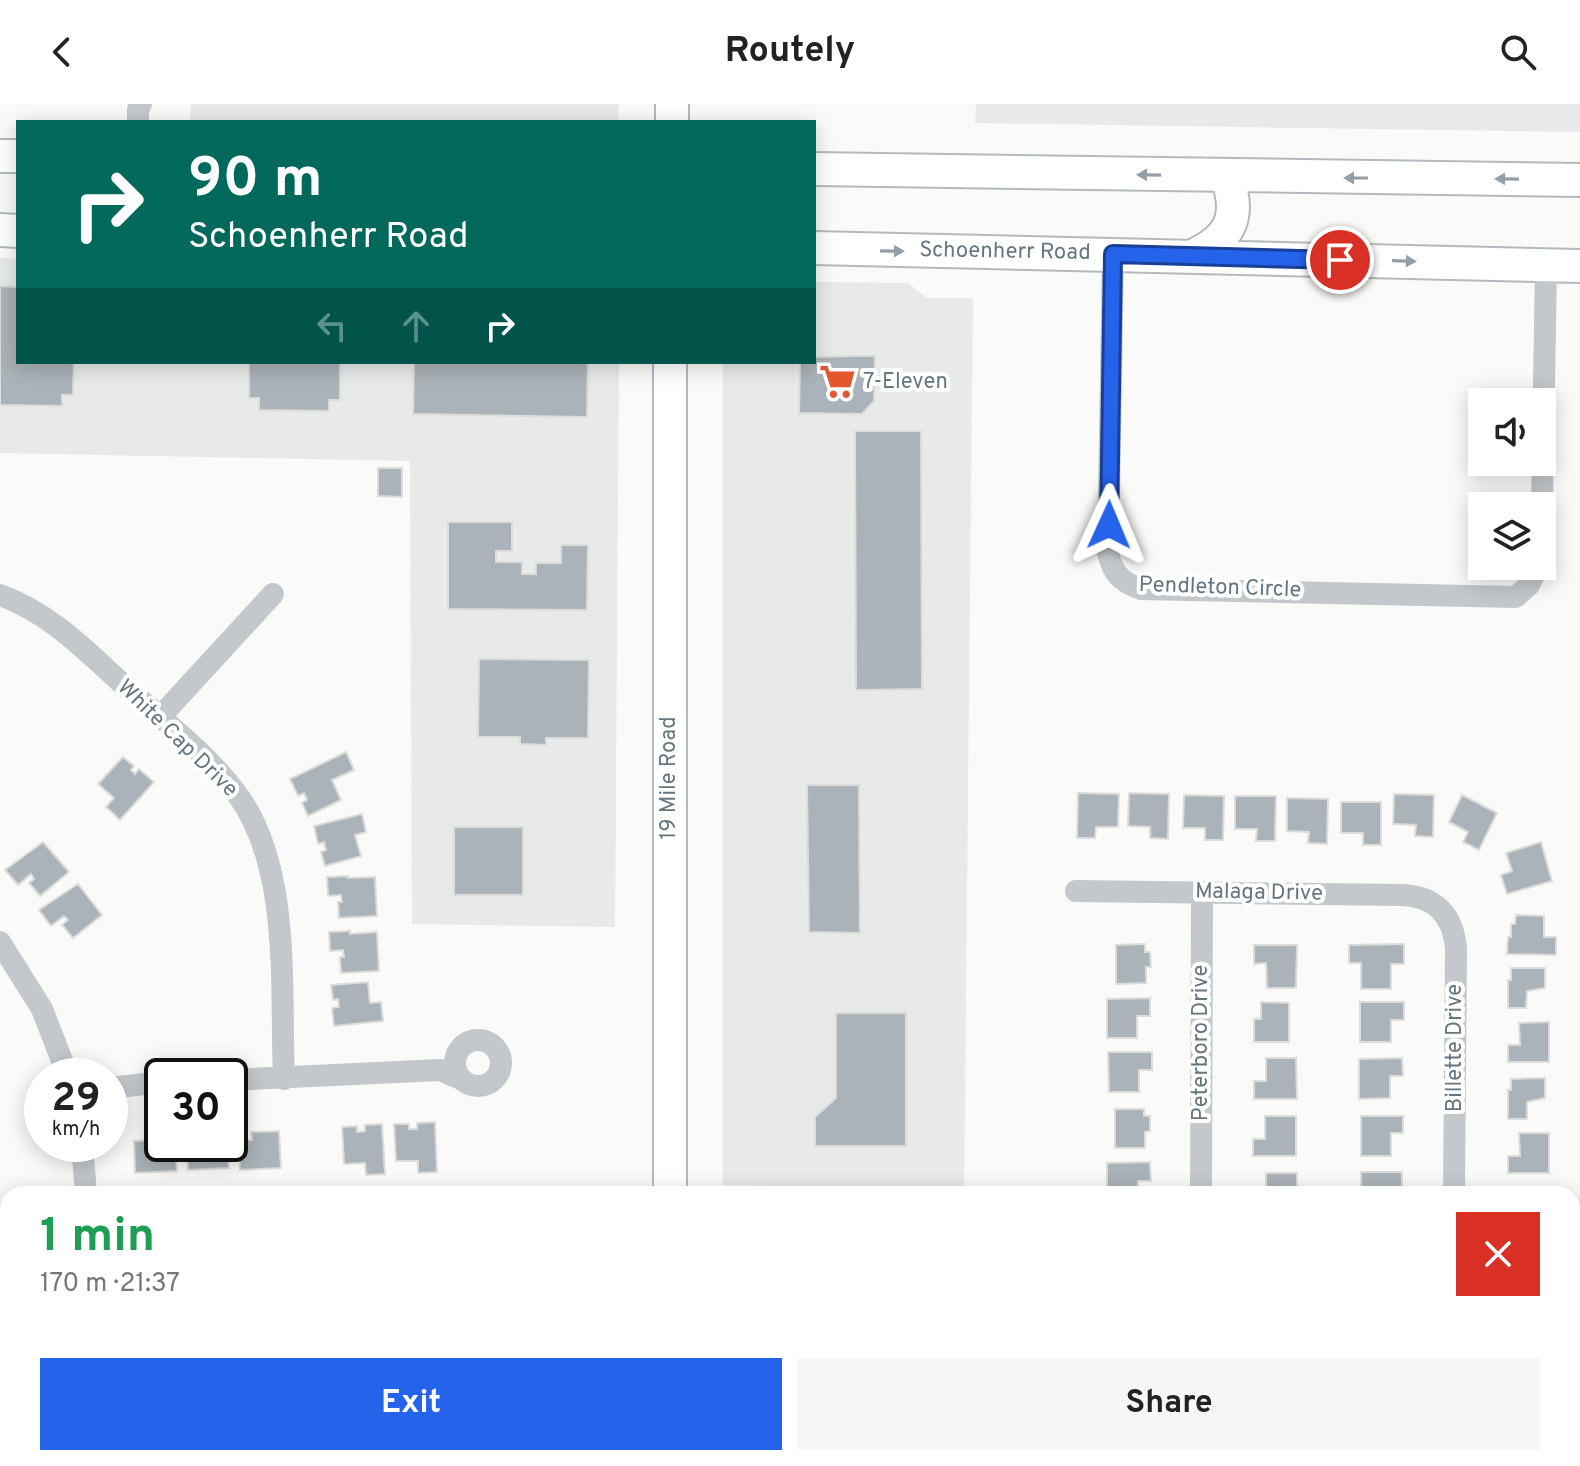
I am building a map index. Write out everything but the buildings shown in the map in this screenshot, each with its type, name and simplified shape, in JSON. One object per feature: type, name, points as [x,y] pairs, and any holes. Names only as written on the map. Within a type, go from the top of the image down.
[{"type":"main road","points":[[816,169],[1580,180]]},
{"type":"main road","points":[[1193,256],[1213,247],[1232,221],[1233,195],[1227,177]]},
{"type":"main road","name":"Schoenherr Road","points":[[816,248],[1580,266]]},
{"type":"main road","name":"19 Mile Road","points":[[670,364],[670,1186]]},
{"type":"street","name":"Pendleton Circle","points":[[1113,254],[1108,553],[1112,570],[1124,583],[1141,589],[1516,597],[1531,580]]},
{"type":"street","points":[[1542,492],[1546,265]]},
{"type":"street","points":[[160,717],[273,594]]},
{"type":"street","name":"White Cap Drive","points":[[0,595],[55,623],[160,717],[237,794],[258,829],[273,872],[279,939],[284,1079]]},
{"type":"street","name":"Malaga Drive","points":[[1076,891],[1414,895],[1424,897],[1439,907]]},
{"type":"street","name":"Peterboro Drive","points":[[1201,1186],[1202,892]]},
{"type":"street","name":"Billette Drive","points":[[1439,907],[1451,923],[1456,948],[1454,1186]]},
{"type":"street","points":[[0,942],[42,1009],[61,1058]]},
{"type":"street","points":[[248,1080],[440,1070],[476,1086],[490,1082],[499,1070],[499,1056],[496,1049],[483,1041],[468,1042],[440,1070]]},
{"type":"street","points":[[457,1052],[455,1067],[463,1080]]},
{"type":"street","points":[[83,1162],[85,1186]]},
{"type":"shaded area","points":[[191,104],[619,104],[618,120],[190,120]]},
{"type":"shaded area","points":[[976,104],[1580,104],[1580,132],[975,123]]},
{"type":"shaded area","points":[[0,258],[16,259],[16,364],[619,364],[615,927],[412,924],[410,461],[0,453]]},
{"type":"shaded area","points":[[816,282],[908,283],[927,298],[973,298],[964,1186],[723,1185],[723,364],[816,364]]},
{"type":"place","name":"7-Eleven","points":[[837,382]]},
{"type":"route","points":[[1109,525],[1113,254],[1340,260]]}]
